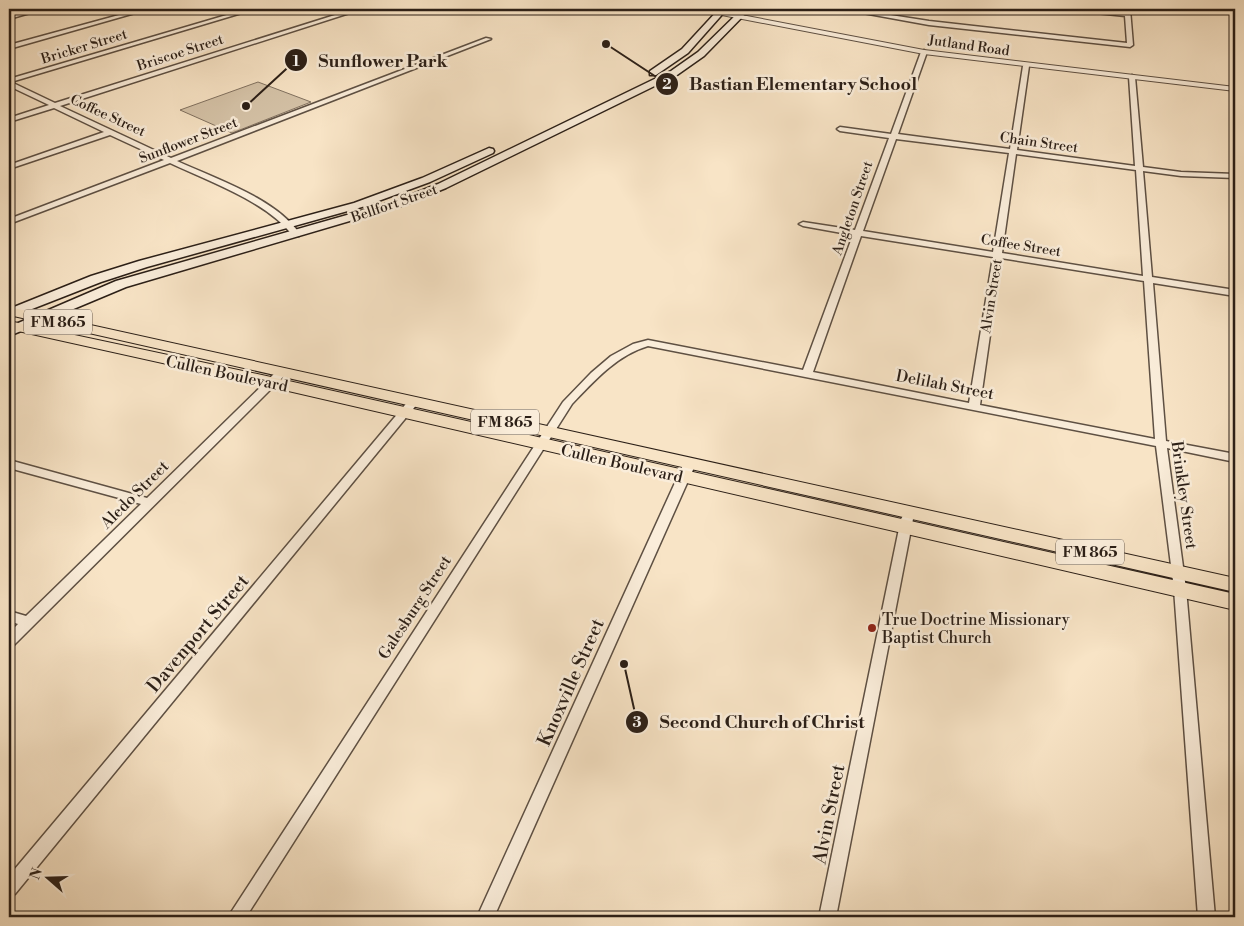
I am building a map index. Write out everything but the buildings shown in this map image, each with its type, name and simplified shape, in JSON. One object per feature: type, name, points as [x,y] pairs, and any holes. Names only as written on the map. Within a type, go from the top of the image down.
[{"type":"main road","name":"Bellfort Street","points":[[292,228],[363,215],[442,186],[608,107],[689,64],[712,43],[735,13],[746,9]]},
{"type":"main road","points":[[721,11],[725,17],[722,31]]},
{"type":"main road","name":"Bellfort Street","points":[[11,320],[96,279],[292,228],[426,180],[660,70],[695,42],[721,11]]},
{"type":"main road","points":[[695,42],[712,43]]},
{"type":"main road","points":[[660,70],[674,73]]},
{"type":"main road","points":[[594,102],[608,107]]},
{"type":"main road","points":[[517,138],[532,143]]},
{"type":"main road","points":[[426,180],[442,186]]},
{"type":"main road","name":"Bellfort Street","points":[[39,318],[203,252]]},
{"type":"main road","name":"Cullen Boulevard","points":[[11,320],[39,318],[277,377]]},
{"type":"main road","name":"Cullen Boulevard","points":[[11,320],[277,377],[1179,581],[1235,602]]},
{"type":"main road","name":"Cullen Boulevard","points":[[1179,581],[1235,585]]},
{"type":"street","points":[[9,17],[41,9]]},
{"type":"street","points":[[9,47],[146,9]]},
{"type":"street","name":"Bricker Street","points":[[9,82],[252,9]]},
{"type":"street","name":"Briscoe Street","points":[[9,120],[360,9]]},
{"type":"street","name":"Jutland Road","points":[[701,9],[735,13],[924,52],[1026,66],[1235,89]]},
{"type":"street","points":[[844,9],[929,23],[1130,44],[1127,12],[1060,9]]},
{"type":"street","name":"Sunflower Street","points":[[9,222],[488,39]]},
{"type":"street","name":"Angleton Street","points":[[807,374],[924,52]]},
{"type":"street","name":"Alvin Street","points":[[974,407],[1026,66]]},
{"type":"street","name":"Brinkley Street","points":[[1132,77],[1146,279],[1161,443],[1179,581],[1207,917]]},
{"type":"street","name":"Coffee Street","points":[[9,82],[54,106],[258,202],[278,213],[292,228]]},
{"type":"street","name":"Chain Street","points":[[840,129],[1202,176],[1235,176]]},
{"type":"street","points":[[9,167],[111,132]]},
{"type":"street","name":"Coffee Street","points":[[803,224],[1235,293]]},
{"type":"street","name":"Delilah Street","points":[[648,343],[1235,458]]},
{"type":"street","name":"Galesburg Street","points":[[236,917],[543,438],[568,402],[598,371],[637,345],[648,343]]},
{"type":"street","name":"Aledo Street","points":[[9,640],[277,377]]},
{"type":"street","name":"Davenport Street","points":[[9,888],[409,407]]},
{"type":"street","points":[[9,464],[149,502]]},
{"type":"street","name":"Knoxville Street","points":[[486,917],[687,470]]},
{"type":"street","name":"Alvin Street","points":[[827,917],[907,520]]},
{"type":"street","points":[[9,616],[28,622]]},
{"type":"shaded area","points":[[258,82],[311,102],[232,133],[180,110]]},
{"type":"place","name":"Bastian Elementary School","points":[[606,44]]},
{"type":"place","name":"Sunflower Park","points":[[246,106]]},
{"type":"place","name":"True Doctrine Missionary Baptist Church","points":[[872,628]]},
{"type":"place","name":"Second Church of Christ","points":[[624,664]]}]
